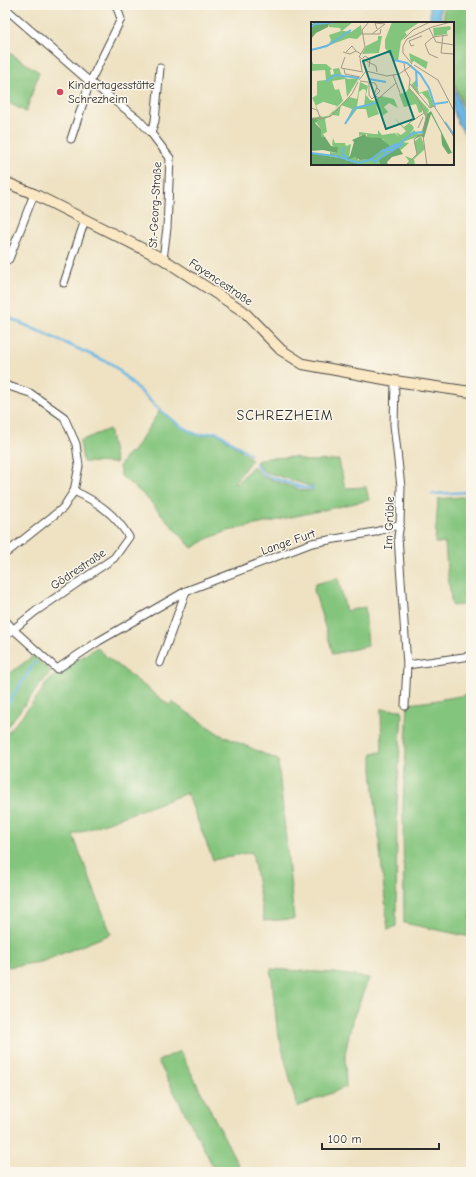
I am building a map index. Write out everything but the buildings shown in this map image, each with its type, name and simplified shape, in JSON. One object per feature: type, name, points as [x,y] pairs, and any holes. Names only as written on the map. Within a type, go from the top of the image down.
[{"type":"street","points":[[71,139],[90,82],[122,19],[116,5]]},
{"type":"street","name":"St.-Georg-Straße","points":[[5,8],[90,82],[137,118],[151,133],[170,158],[167,228],[163,259]]},
{"type":"street","points":[[151,133],[155,121],[160,68]]},
{"type":"street","name":"Fayencestraße","points":[[5,182],[34,194],[163,259],[243,311],[281,350],[302,364],[395,381],[471,392]]},
{"type":"street","points":[[5,262],[9,259],[34,194]]},
{"type":"street","points":[[64,283],[85,220]]},
{"type":"street","name":"Im Grüble","points":[[395,381],[394,425],[401,487],[400,524],[398,537],[407,665],[405,706]]},
{"type":"street","points":[[5,385],[30,393],[64,417],[76,444],[79,466],[74,491],[63,508],[5,554]]},
{"type":"street","name":"Gödrestraße","points":[[14,630],[36,610],[114,558],[129,537],[121,524],[112,515],[91,499],[74,491]]},
{"type":"street","name":"Lange Furt","points":[[14,630],[57,669],[99,641],[186,591],[312,543],[375,532],[400,524]]},
{"type":"street","points":[[160,663],[186,591]]},
{"type":"street","points":[[5,620],[14,630],[5,636]]},
{"type":"street","points":[[407,665],[471,656]]},
{"type":"green space","points":[[443,5],[471,5],[471,121],[465,111],[454,82],[454,22],[444,22]]},
{"type":"green space","points":[[5,50],[39,72],[26,112],[5,101]]},
{"type":"green space","points":[[160,410],[177,424],[197,435],[217,433],[252,459],[234,483],[236,484],[253,466],[261,476],[303,491],[313,490],[313,487],[263,471],[256,462],[264,458],[295,457],[306,461],[339,460],[345,488],[366,487],[369,500],[228,531],[209,538],[192,548],[144,495],[121,476],[119,467],[129,452],[132,453]]},
{"type":"green space","points":[[109,429],[116,463],[83,462],[80,441]]},
{"type":"green space","points":[[471,496],[471,604],[452,606],[445,543],[435,543],[438,499]]},
{"type":"green space","points":[[338,578],[346,611],[365,607],[368,646],[333,654],[314,590],[315,584]]},
{"type":"green space","points":[[97,647],[102,653],[169,705],[172,702],[219,734],[278,760],[294,919],[264,921],[252,852],[213,860],[187,793],[73,835],[111,934],[41,962],[8,967],[5,952],[5,736],[35,700],[46,684],[56,674]]},
{"type":"green space","points":[[33,656],[51,672],[5,729],[5,677]]},
{"type":"green space","points":[[471,694],[471,937],[404,923],[403,805],[408,704]]},
{"type":"green space","points":[[381,709],[402,710],[397,803],[396,926],[388,930],[372,770],[372,753],[382,752]]},
{"type":"green space","points":[[271,969],[334,973],[369,978],[352,1021],[345,1054],[346,1087],[297,1107],[277,1028]]},
{"type":"green space","points":[[180,1051],[242,1172],[216,1172],[158,1061]]},
{"type":"water","points":[[430,5],[440,5],[441,22],[430,22]]},
{"type":"water","points":[[454,86],[467,123],[471,129],[471,145],[458,123],[454,112]]},
{"type":"waterway","points":[[5,316],[112,364],[160,410],[182,427],[198,435],[217,432],[250,454]]},
{"type":"waterway","points":[[256,464],[262,474],[303,488],[313,488]]},
{"type":"waterway","points":[[432,494],[471,492]]},
{"type":"waterway","points":[[5,708],[35,662]]},
{"type":"place","name":"Kindertagesstätte Schrezheim","points":[[60,92]]},
{"type":"district","name":"SCHREZHEIM","points":[[285,415]]}]
